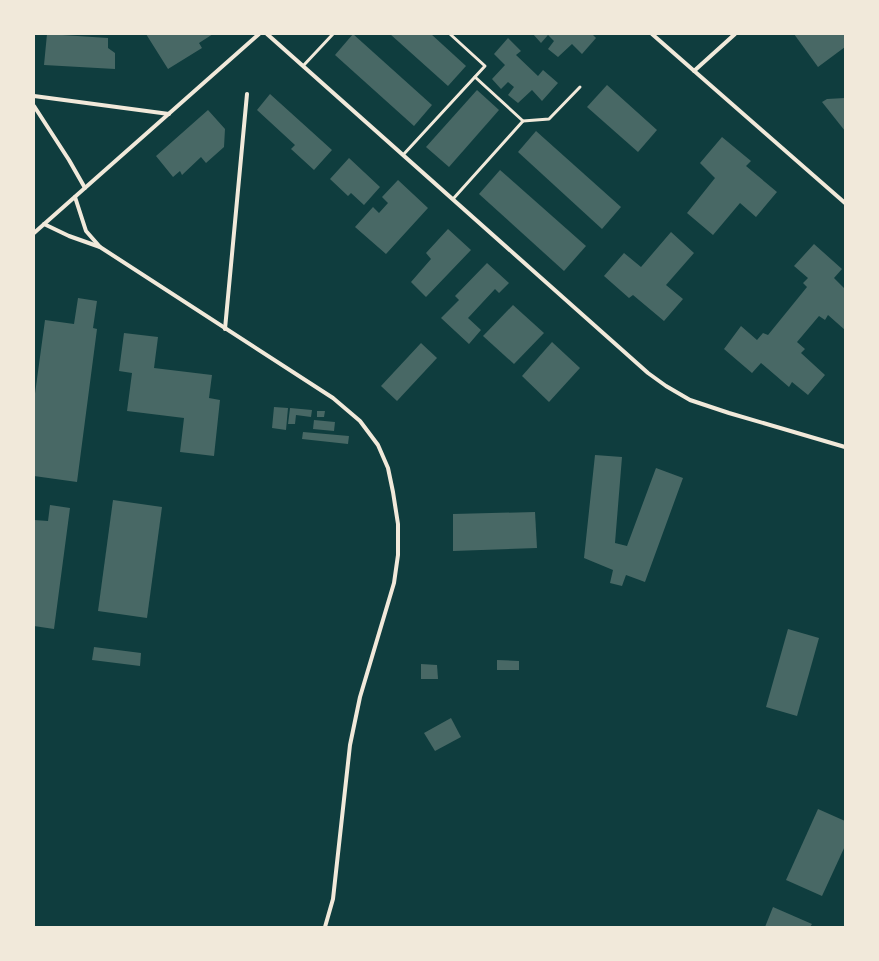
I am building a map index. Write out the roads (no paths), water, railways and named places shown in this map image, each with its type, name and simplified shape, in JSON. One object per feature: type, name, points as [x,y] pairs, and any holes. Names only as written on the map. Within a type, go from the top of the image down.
[{"type":"street","points":[[34,233],[259,34]]},
{"type":"street","points":[[267,34],[648,373],[666,386],[690,400],[722,411],[845,447]]},
{"type":"street","points":[[652,34],[845,203]]},
{"type":"street","points":[[694,71],[735,34]]},
{"type":"street","points":[[225,328],[247,94]]},
{"type":"street","points":[[34,96],[169,114]]},
{"type":"street","points":[[34,106],[69,160],[85,188]]},
{"type":"street","points":[[75,198],[86,231],[100,247]]},
{"type":"street","points":[[44,224],[70,236],[100,247],[333,398],[360,422],[378,445],[388,468],[398,524],[398,556],[394,584],[360,697],[350,745],[333,899],[325,927]]},
{"type":"lane","points":[[303,66],[333,34]]},
{"type":"lane","points":[[403,155],[485,66],[450,34]]},
{"type":"lane","points":[[475,77],[523,121]]},
{"type":"lane","points":[[452,199],[523,121],[549,119],[580,87]]}]
